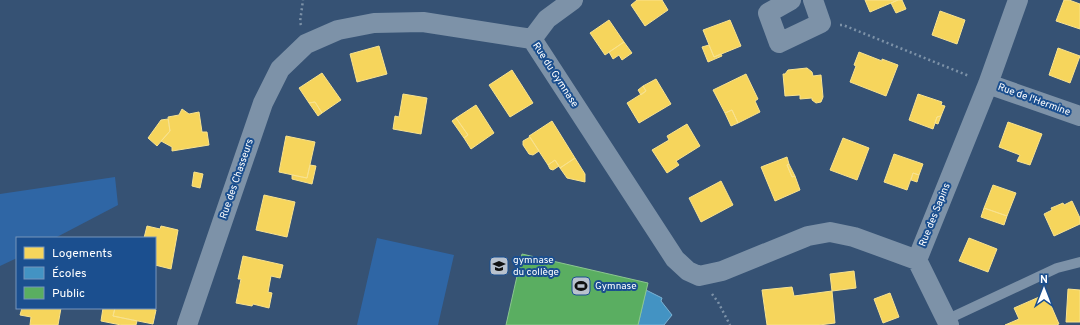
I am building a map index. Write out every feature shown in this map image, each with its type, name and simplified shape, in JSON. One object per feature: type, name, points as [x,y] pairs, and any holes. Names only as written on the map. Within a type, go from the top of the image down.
[{"type":"street","points":[[532,39],[547,19],[573,0]]},
{"type":"street","points":[[791,0],[768,13],[779,43],[821,23],[813,0]]},
{"type":"street","name":"Rue des Sapins","points":[[699,276],[722,271],[808,236],[830,232],[854,237],[917,260],[988,84],[1018,0]]},
{"type":"street","name":"Rue du Gymnase","points":[[306,44],[338,30],[374,23],[423,22],[503,36],[532,39],[675,260],[688,271],[699,276]]},
{"type":"street","name":"Rue des Chasseurs","points":[[187,325],[263,103],[280,69],[306,44]]},
{"type":"street","name":"Rue de l'Hermine","points":[[988,84],[1080,116]]},
{"type":"street","points":[[917,260],[948,322]]},
{"type":"lane","points":[[948,322],[1057,268],[1080,262]]},
{"type":"path","points":[[821,23],[843,25],[988,84]]},
{"type":"path","points":[[699,276],[718,302],[730,325]]},
{"type":"shaded area","points":[[115,177],[118,205],[57,237],[16,237],[16,258],[0,266],[0,194]]},
{"type":"shaded area","points":[[377,238],[454,255],[438,325],[357,325]]},
{"type":"building: Logements","points":[[637,0],[662,0],[668,10],[645,26],[631,5]]},
{"type":"building: Logements","points":[[865,0],[898,0],[870,12]]},
{"type":"building: Logements","points":[[902,0],[906,9],[896,13],[891,3]]},
{"type":"building: Logements","points":[[1064,0],[1069,0],[1080,4],[1080,29],[1056,21]]},
{"type":"building: Logements","points":[[940,11],[965,20],[957,44],[932,35]]},
{"type":"building: Logements","points":[[609,20],[624,42],[605,55],[590,33]]},
{"type":"building: Logements","points":[[730,20],[741,46],[714,57],[703,30]]},
{"type":"building: Logements","points":[[624,42],[632,53],[622,60],[619,55],[613,59],[609,52]]},
{"type":"building: Logements","points":[[709,45],[714,57],[721,54],[722,56],[708,62],[702,47]]},
{"type":"building: Logements","points":[[379,46],[387,74],[357,82],[350,54]]},
{"type":"building: Logements","points":[[1058,48],[1080,56],[1070,83],[1049,75]]},
{"type":"building: Logements","points":[[859,52],[882,61],[882,59],[898,65],[886,96],[850,82]]},
{"type":"building: Logements","points":[[807,68],[812,72],[813,76],[821,75],[823,97],[821,102],[816,103],[812,100],[812,98],[800,99],[800,95],[785,96],[783,74],[785,74],[788,70]]},
{"type":"building: Logements","points":[[512,70],[533,103],[510,117],[489,85]]},
{"type":"building: Logements","points":[[322,73],[341,100],[322,113],[315,102],[309,103],[299,88]]},
{"type":"building: Logements","points":[[746,74],[758,99],[755,101],[760,112],[738,123],[732,110],[725,113],[713,90]]},
{"type":"building: Logements","points":[[656,79],[671,104],[639,123],[627,103],[646,91],[643,86]]},
{"type":"building: Logements","points":[[643,86],[646,91],[641,95],[638,90]]},
{"type":"building: Logements","points":[[403,94],[427,98],[421,134],[393,129],[395,116],[399,117]]},
{"type":"building: Logements","points":[[918,94],[942,102],[941,105],[945,106],[941,116],[937,117],[933,129],[909,120]]},
{"type":"building: Logements","points":[[315,102],[322,113],[318,116],[309,103]]},
{"type":"building: Logements","points":[[476,105],[494,133],[471,149],[464,138],[468,135],[456,118]]},
{"type":"building: Logements","points":[[182,109],[189,114],[199,112],[202,132],[207,132],[209,145],[172,151],[172,147],[161,141],[170,131],[168,117],[179,115]]},
{"type":"building: Logements","points":[[732,110],[738,123],[731,126],[725,113]]},
{"type":"building: Logements","points":[[941,116],[938,124],[935,123],[937,117]]},
{"type":"building: Logements","points":[[456,118],[468,135],[464,138],[452,121]]},
{"type":"building: Logements","points":[[168,119],[170,131],[157,146],[148,138],[161,120]]},
{"type":"building: Logements","points":[[552,121],[575,158],[560,168],[555,160],[548,165],[529,136]]},
{"type":"building: Logements","points":[[1008,122],[1042,134],[1030,165],[1017,161],[1020,155],[999,147]]},
{"type":"building: Logements","points":[[687,124],[700,146],[676,161],[679,165],[667,173],[652,150],[669,140],[667,136]]},
{"type":"building: Logements","points":[[286,136],[315,142],[307,178],[279,172]]},
{"type":"building: Logements","points":[[530,137],[539,151],[533,155],[529,154],[523,145],[523,141]]},
{"type":"building: Logements","points":[[843,138],[869,148],[857,180],[830,170]]},
{"type":"building: Logements","points":[[894,154],[923,164],[919,175],[913,173],[907,190],[884,182]]},
{"type":"building: Logements","points":[[787,157],[789,164],[787,165],[792,177],[795,176],[800,190],[775,201],[761,167]]},
{"type":"building: Logements","points":[[575,158],[585,174],[585,182],[567,178],[560,168]]},
{"type":"building: Logements","points":[[555,160],[559,166],[553,170],[550,169],[548,165]]},
{"type":"building: Logements","points":[[789,164],[795,176],[792,177],[787,165]]},
{"type":"building: Logements","points":[[310,165],[316,166],[312,184],[292,179],[292,175],[307,178]]},
{"type":"building: Logements","points":[[194,172],[203,174],[200,188],[192,186]]},
{"type":"building: Logements","points":[[913,173],[919,175],[917,182],[911,180]]},
{"type":"building: Logements","points":[[721,181],[733,205],[701,222],[689,198]]},
{"type":"building: Logements","points":[[993,185],[1016,193],[1007,216],[984,208]]},
{"type":"building: Logements","points":[[264,195],[295,202],[287,237],[256,230]]},
{"type":"building: Logements","points":[[1072,201],[1080,218],[1080,224],[1054,236],[1044,214],[1052,210],[1051,208],[1063,203],[1064,205]]},
{"type":"building: Logements","points":[[984,208],[1007,216],[1004,225],[981,217]]},
{"type":"building: Logements","points":[[147,226],[160,229],[161,226],[178,230],[171,269],[156,265],[156,237],[144,237]]},
{"type":"building: Logements","points":[[969,238],[997,249],[988,272],[959,261]]},
{"type":"building: Logements","points":[[243,256],[283,265],[280,278],[271,276],[268,292],[272,293],[269,308],[253,304],[252,306],[236,303],[241,279],[238,279]]},
{"type":"building: Logements","points":[[854,271],[856,288],[832,291],[830,274]]},
{"type":"building: Logements","points":[[792,287],[794,296],[832,291],[835,323],[819,325],[767,325],[762,290]]},
{"type":"building: Logements","points":[[1068,289],[1080,290],[1080,322],[1066,322]]},
{"type":"building: Logements","points":[[890,293],[899,317],[883,323],[874,299]]},
{"type":"building: Logements","points":[[1046,294],[1059,324],[1005,325],[1019,319],[1014,308]]},
{"type":"building: Logements","points":[[22,309],[61,309],[58,325],[30,325],[31,317],[20,315]]},
{"type":"building: Logements","points":[[103,309],[115,309],[113,316],[137,321],[136,325],[121,325],[101,321]]},
{"type":"building: Logements","points":[[115,309],[156,310],[153,324],[113,316]]},
{"type":"building: Écoles","points":[[646,290],[662,298],[661,301],[672,315],[664,325],[638,325]]},
{"type":"building: Public","name":"Gymnase","points":[[522,254],[648,283],[638,325],[506,325]]},
{"type":"place","name":"gymnase du collège","points":[[499,266]]},
{"type":"place","name":"Gymnase","points":[[581,286]]}]
